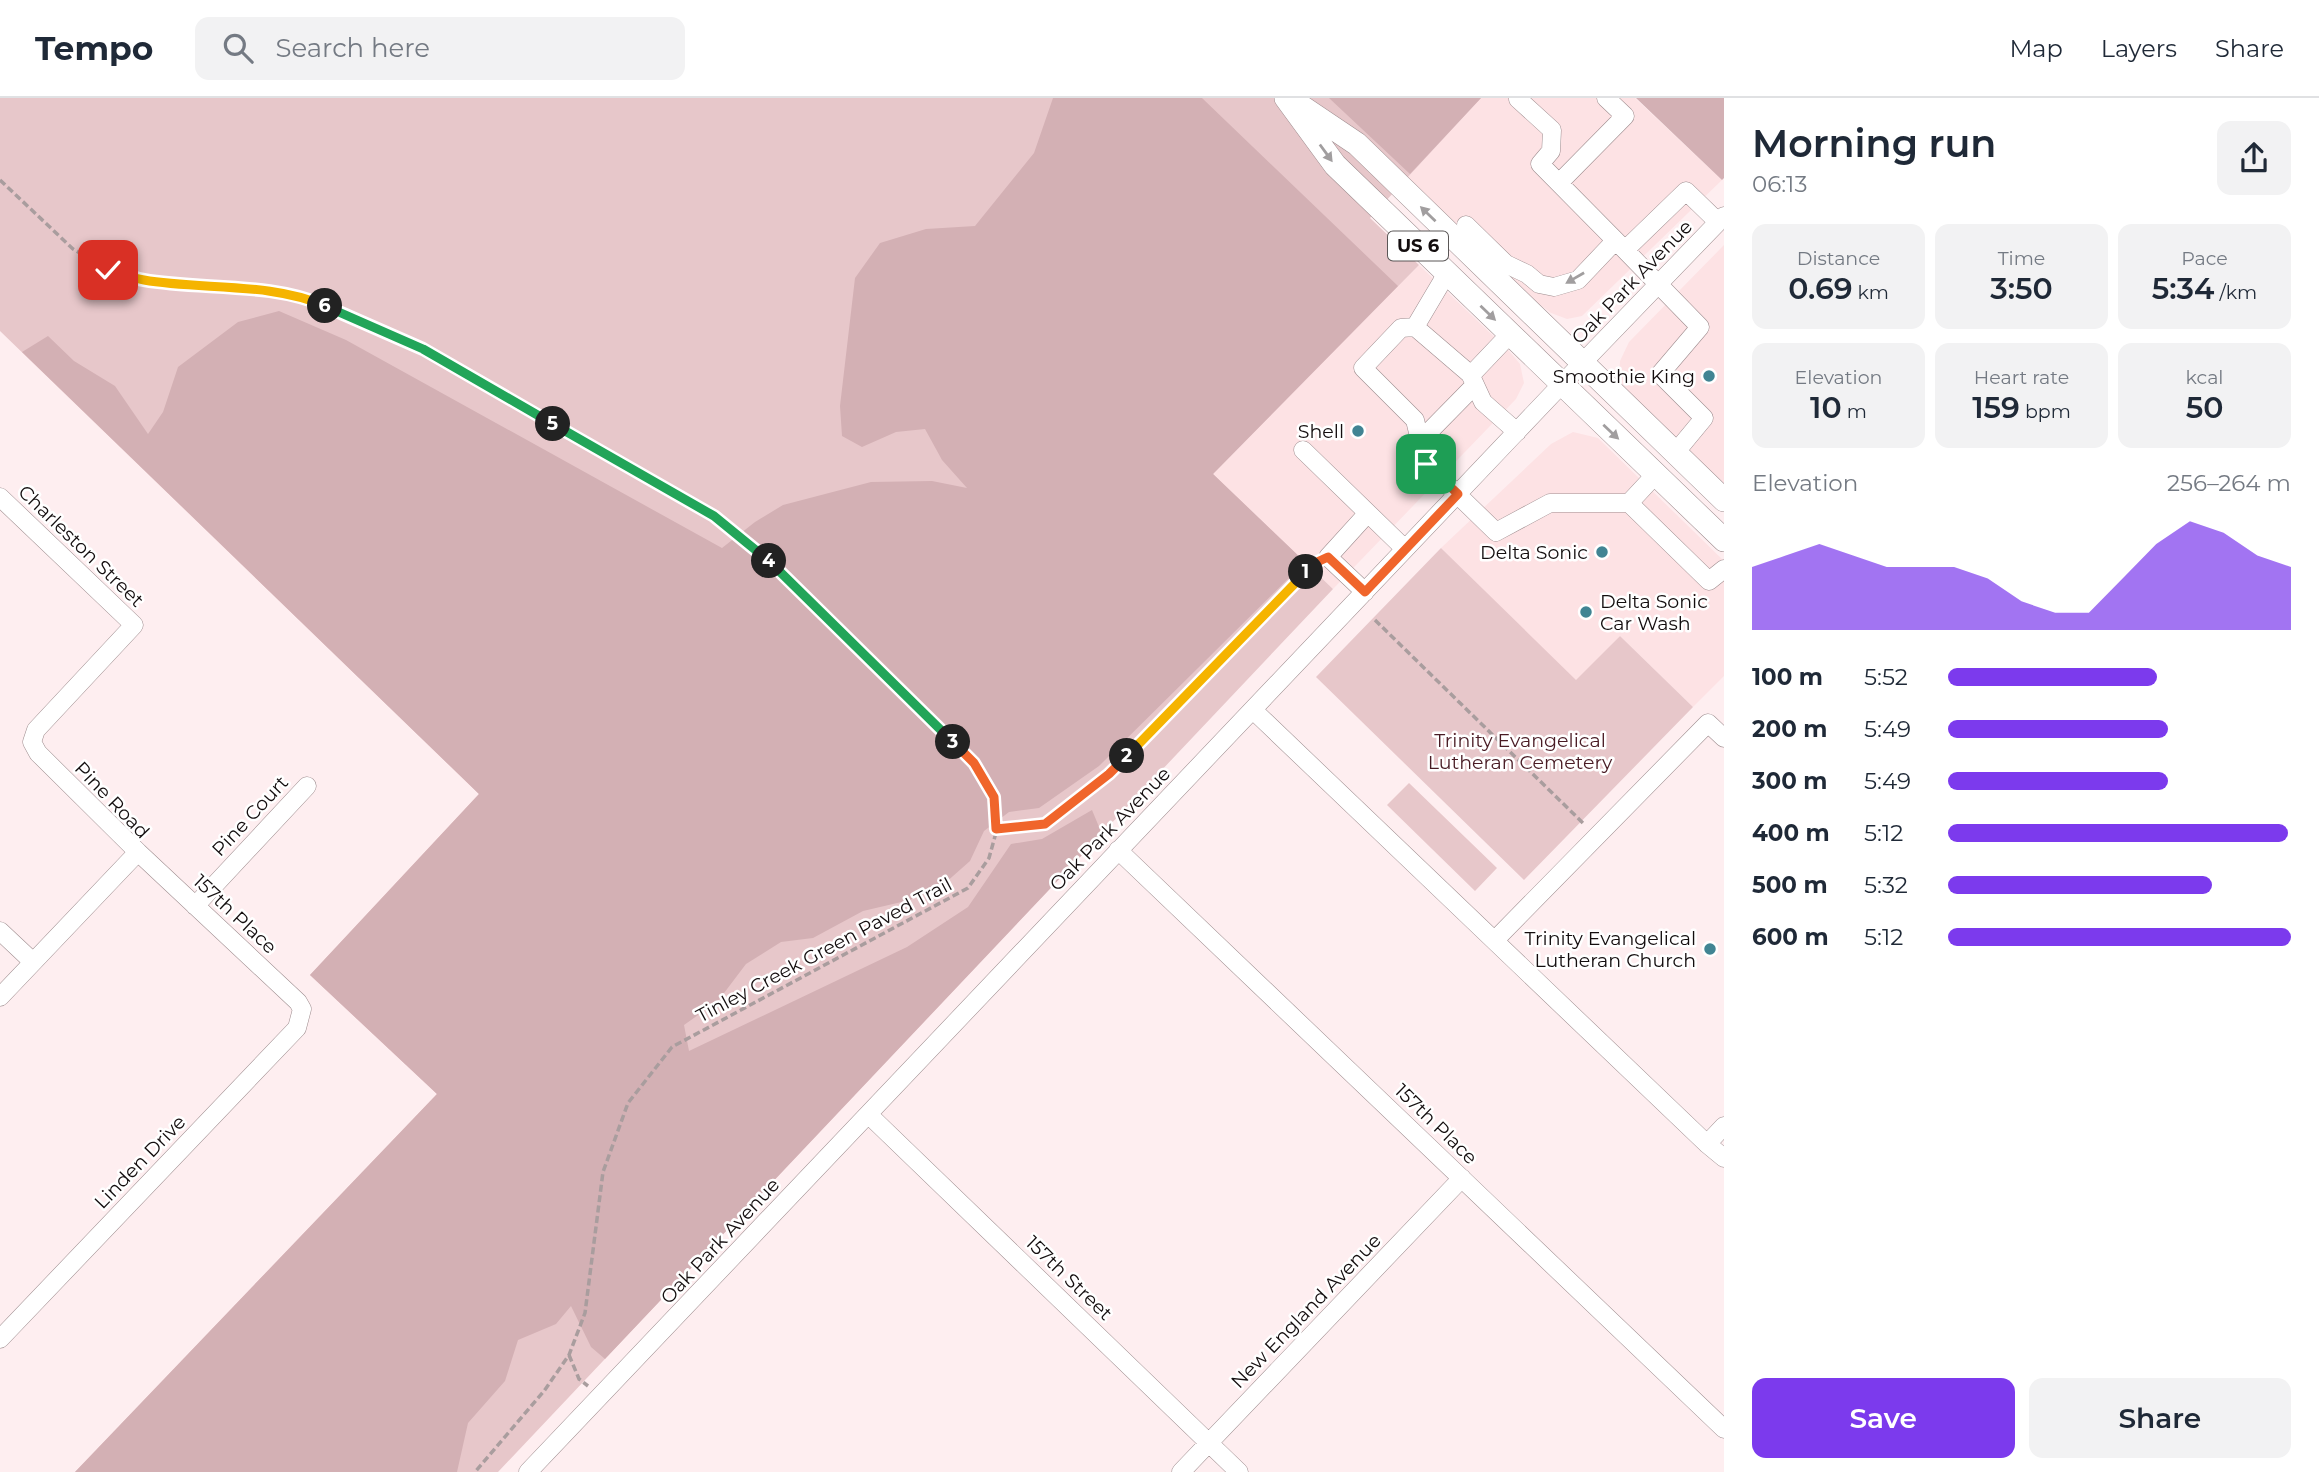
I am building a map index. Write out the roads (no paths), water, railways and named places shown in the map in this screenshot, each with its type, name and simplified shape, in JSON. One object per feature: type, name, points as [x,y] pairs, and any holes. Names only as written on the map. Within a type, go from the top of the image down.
[{"type":"main road","name":"US 6","points":[[1287,98],[1357,144],[1499,271],[1582,364],[1724,500]]},
{"type":"main road","name":"US 6","points":[[1287,98],[1335,165],[1724,540]]},
{"type":"street","points":[[1520,98],[1518,99],[1552,130],[1551,152],[1540,164],[1700,327],[1660,374],[1704,418],[1675,453]]},
{"type":"street","points":[[1559,183],[1625,116],[1606,98]]},
{"type":"street","points":[[1466,225],[1499,271],[1527,274],[1539,284],[1554,287],[1578,280],[1686,191],[1721,219]]},
{"type":"street","name":"Oak Park Avenue","points":[[528,1472],[1721,219]]},
{"type":"street","points":[[1415,327],[1447,274]]},
{"type":"street","points":[[1517,432],[1483,402],[1473,380],[1415,327],[1401,328],[1363,368],[1415,419],[1426,464],[1496,531],[1550,503],[1629,503],[1709,581],[1724,569]]},
{"type":"street","points":[[1420,441],[1510,334]]},
{"type":"street","points":[[1303,450],[1405,549]]},
{"type":"street","points":[[1629,503],[1656,474]]},
{"type":"street","name":"Charleston Street","points":[[0,497],[134,625]]},
{"type":"street","points":[[1365,592],[1328,557],[1367,514]]},
{"type":"street","name":"Pine Road","points":[[0,997],[138,852],[38,753],[32,741],[36,730],[134,625]]},
{"type":"street","points":[[1253,710],[1724,1158]]},
{"type":"street","points":[[1495,940],[1709,723],[1724,738]]},
{"type":"street","name":"Pine Court","points":[[195,906],[307,786]]},
{"type":"street","name":"157th Place","points":[[1118,850],[1724,1429]]},
{"type":"street","name":"157th Place","points":[[138,852],[298,1002],[302,1009]]},
{"type":"street","points":[[0,931],[33,962]]},
{"type":"street","name":"Linden Drive","points":[[0,1339],[297,1028],[302,1009]]},
{"type":"street","name":"157th Street","points":[[869,1115],[1239,1472]]},
{"type":"street","points":[[1707,1144],[1724,1126]]},
{"type":"street","name":"New England Avenue","points":[[1181,1472],[1462,1178]]},
{"type":"place","name":"Smoothie King","points":[[1709,376]]},
{"type":"place","name":"Shell","points":[[1358,431]]},
{"type":"place","name":"Delta Sonic","points":[[1602,552]]},
{"type":"place","name":"Delta Sonic Car Wash","points":[[1586,612]]},
{"type":"place","name":"Trinity Evangelical Lutheran Church","points":[[1710,949]]},
{"type":"park label","name":"Trinity Evangelical Lutheran Cemetery","points":[[1520,751]]}]
